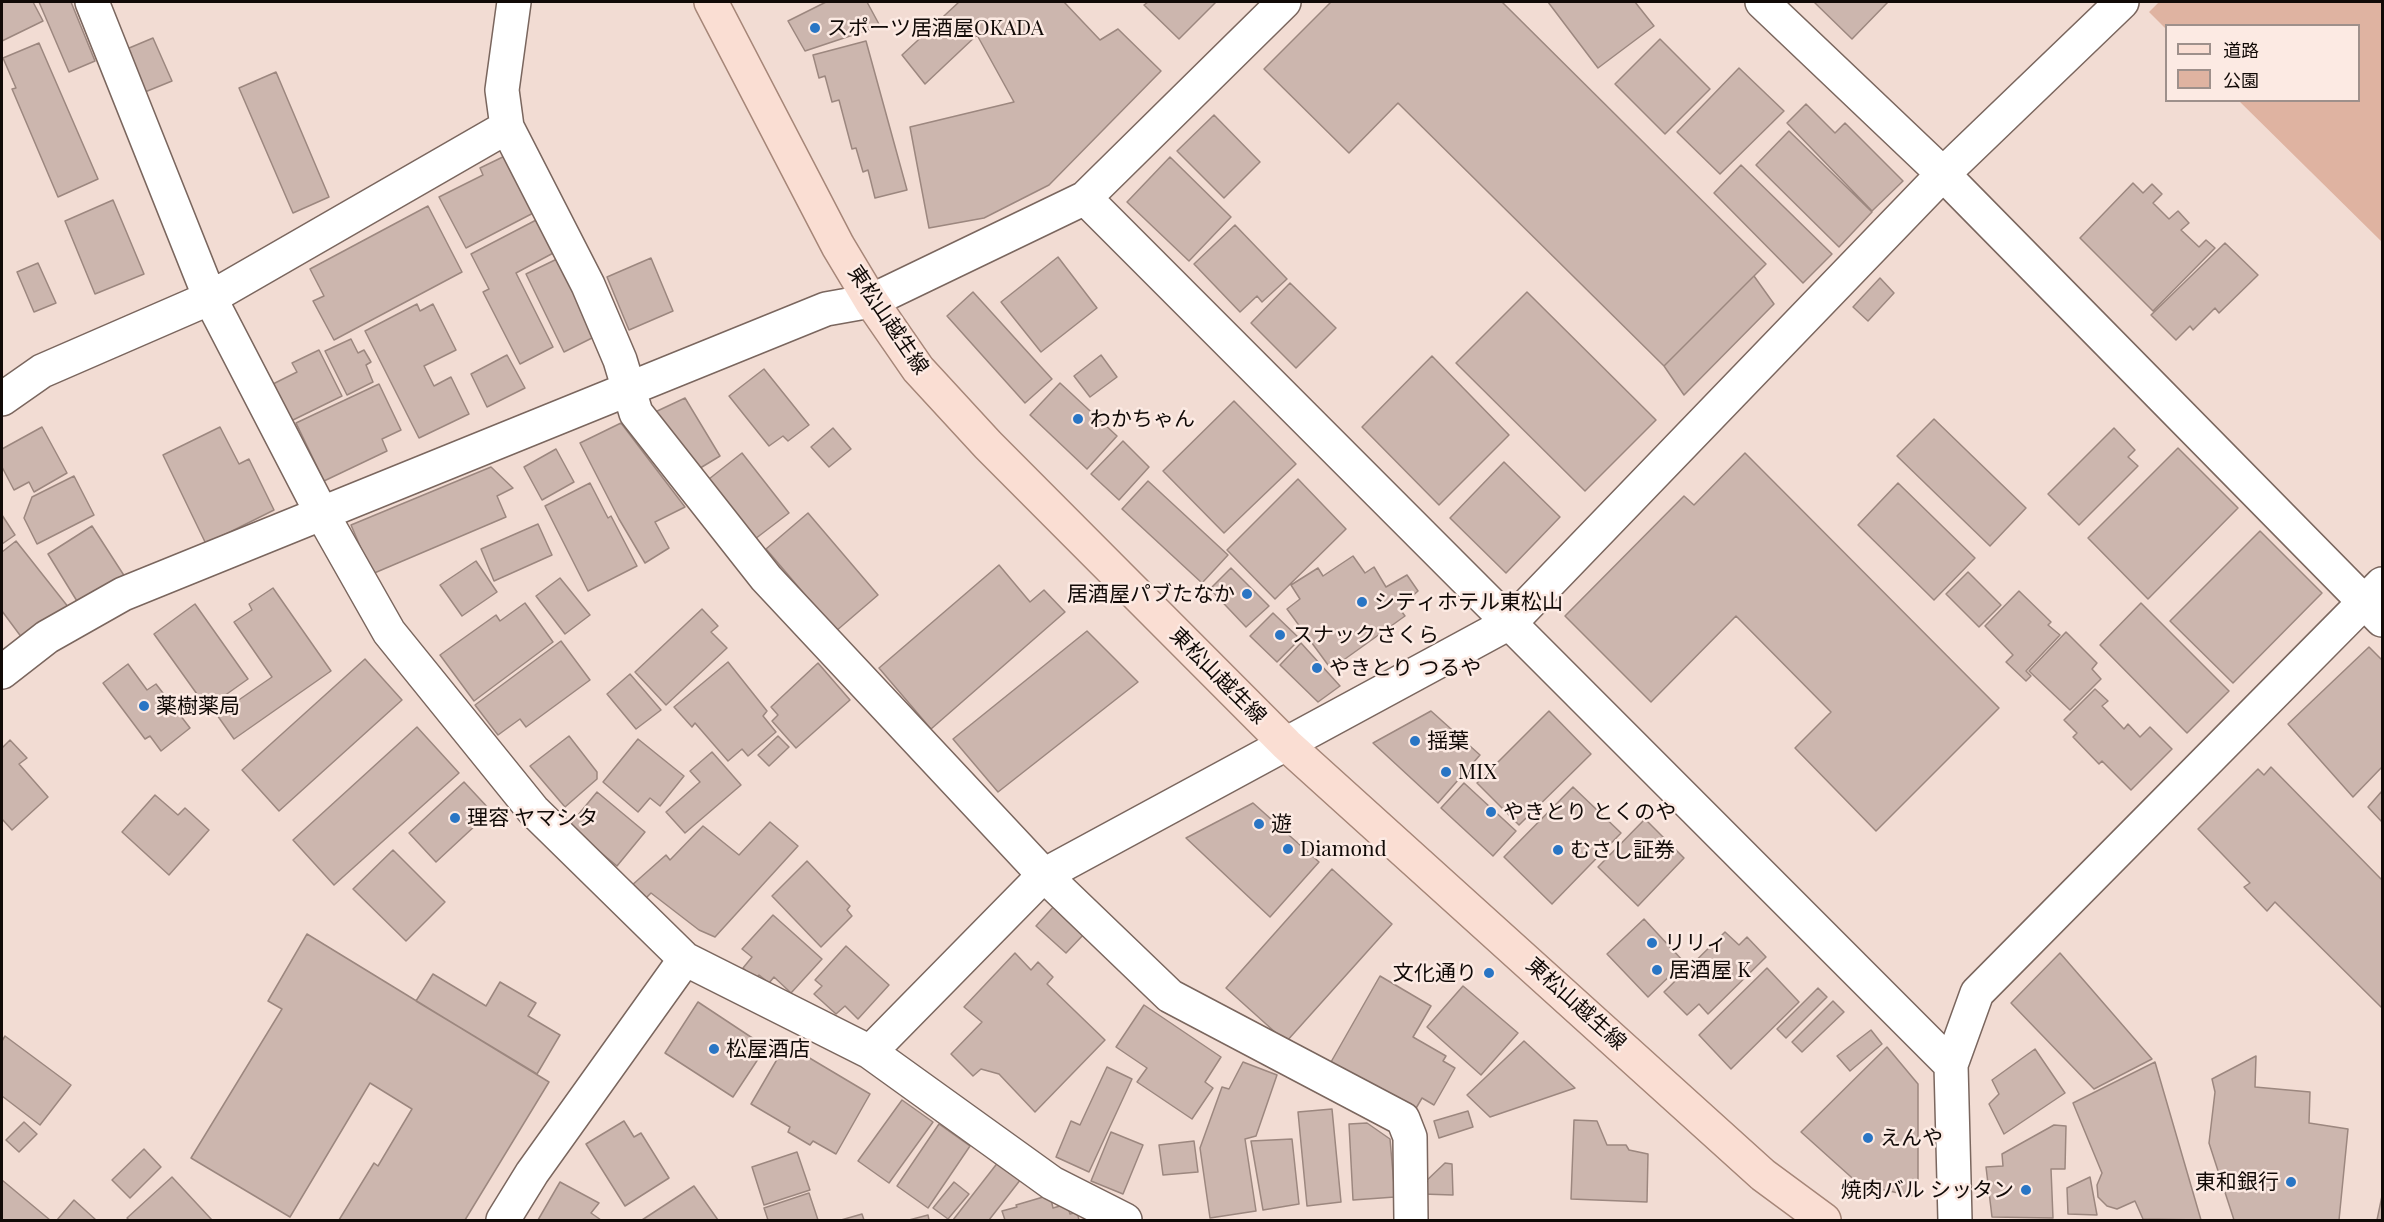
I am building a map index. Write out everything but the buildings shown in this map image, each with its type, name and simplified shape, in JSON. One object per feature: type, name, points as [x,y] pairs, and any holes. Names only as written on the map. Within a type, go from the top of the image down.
[{"type":"main road","name":"東松山越生線","points":[[711,2],[838,246],[871,301],[918,369],[988,445],[1287,745],[1771,1181],[1824,1221]]},
{"type":"street","points":[[92,2],[210,298],[321,512],[389,632],[533,810],[685,959],[870,1052],[1052,1183],[1125,1221]]},
{"type":"street","points":[[514,2],[502,90],[507,127],[588,285],[620,360],[636,413],[766,578],[1044,875],[1170,996],[1403,1119],[1410,1137],[1411,1221]]},
{"type":"street","points":[[2,672],[47,637],[123,594],[826,309],[871,301],[1085,198],[1284,2]]},
{"type":"street","points":[[1762,2],[1943,174],[2376,602],[1977,993],[1951,1065],[1955,1221]]},
{"type":"street","points":[[870,1052],[1044,875],[1510,622],[1943,174],[2122,2]]},
{"type":"street","points":[[2,399],[42,370],[210,298],[507,127]]},
{"type":"street","points":[[1085,198],[1951,1065]]},
{"type":"street","points":[[503,1221],[532,1173],[685,959]]},
{"type":"green space","points":[[2159,2],[2382,2],[2382,242],[2240,102],[2360,102],[2360,24],[2165,24],[2165,28],[2149,12]]},
{"type":"place","name":"スポーツ居酒屋OKADA","points":[[815,28]]},
{"type":"place","name":"わかちゃん","points":[[1078,419]]},
{"type":"place","name":"居酒屋パブたなか","points":[[1247,594]]},
{"type":"place","name":"シティホテル東松山","points":[[1362,602]]},
{"type":"place","name":"スナックさくら","points":[[1280,635]]},
{"type":"place","name":"やきとり つるや","points":[[1317,668]]},
{"type":"place","name":"薬樹薬局","points":[[144,706]]},
{"type":"place","name":"揺葉","points":[[1415,741]]},
{"type":"place","name":"MIX","points":[[1446,772]]},
{"type":"place","name":"やきとり とくのや","points":[[1491,812]]},
{"type":"place","name":"理容 ヤマシタ","points":[[455,818]]},
{"type":"place","name":"遊","points":[[1259,824]]},
{"type":"place","name":"Diamond","points":[[1288,849]]},
{"type":"place","name":"むさし証券","points":[[1558,850]]},
{"type":"place","name":"リリィ","points":[[1652,943]]},
{"type":"place","name":"居酒屋 K","points":[[1657,970]]},
{"type":"place","name":"文化通り","points":[[1489,973]]},
{"type":"place","name":"松屋酒店","points":[[714,1049]]},
{"type":"place","name":"えんや","points":[[1868,1138]]},
{"type":"place","name":"東和銀行","points":[[2291,1182]]},
{"type":"place","name":"焼肉バル シッタン","points":[[2026,1190]]}]
